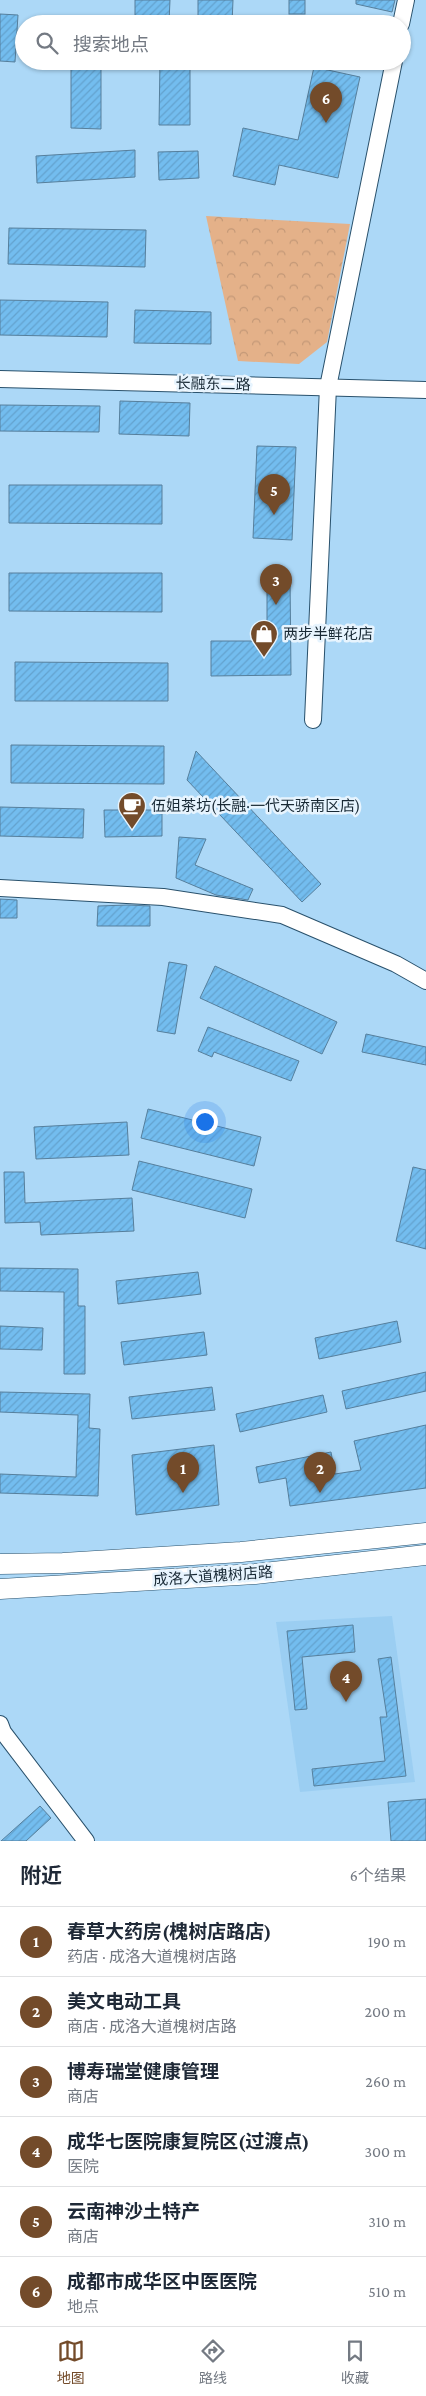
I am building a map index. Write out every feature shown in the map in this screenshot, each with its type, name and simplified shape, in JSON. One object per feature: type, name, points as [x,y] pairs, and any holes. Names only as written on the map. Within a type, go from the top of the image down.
[{"type":"main road","name":"成洛大道槐树店路","points":[[0,1564],[63,1563],[241,1552],[426,1532]]},
{"type":"main road","name":"成洛大道槐树店路","points":[[0,1589],[255,1574],[426,1555]]},
{"type":"street","points":[[403,15],[406,0]]},
{"type":"street","points":[[313,720],[328,387],[392,70]]},
{"type":"street","name":"长融东二路","points":[[0,379],[426,390]]},
{"type":"street","points":[[0,888],[163,897],[282,915],[396,964],[426,980]]},
{"type":"street","points":[[0,1724],[3,1732],[86,1841]]},
{"type":"shaded area","points":[[392,1616],[415,1782],[300,1792],[276,1622]]},
{"type":"green space","points":[[206,216],[350,224],[327,342],[299,364],[238,361]]},
{"type":"building","points":[[135,0],[170,0],[169,15],[135,15]]},
{"type":"building","points":[[198,0],[233,0],[232,15],[198,15]]},
{"type":"building","points":[[289,0],[305,0],[305,14],[289,14]]},
{"type":"building","points":[[356,0],[395,0],[392,12],[356,4]]},
{"type":"building","points":[[0,14],[18,15],[15,15],[15,62],[0,61]]},
{"type":"building","points":[[71,70],[101,70],[101,129],[71,128]]},
{"type":"building","points":[[160,70],[190,70],[190,125],[159,125]]},
{"type":"building","points":[[313,70],[328,70],[360,77],[338,178],[279,165],[275,185],[233,176],[243,128],[298,140]]},
{"type":"building","points":[[135,150],[135,177],[37,183],[36,156]]},
{"type":"building","points":[[198,151],[199,178],[159,180],[158,152]]},
{"type":"building","points":[[9,228],[146,230],[145,267],[8,264]]},
{"type":"building","points":[[0,300],[108,302],[107,337],[0,335]]},
{"type":"building","points":[[135,310],[211,312],[211,344],[134,343]]},
{"type":"building","points":[[120,401],[190,403],[189,436],[119,434]]},
{"type":"building","points":[[0,405],[100,406],[99,432],[0,431]]},
{"type":"building","points":[[257,446],[296,447],[292,540],[253,538]]},
{"type":"building","points":[[9,485],[162,485],[162,524],[9,523]]},
{"type":"building","points":[[9,573],[162,573],[162,612],[9,611]]},
{"type":"building","points":[[267,576],[290,576],[291,675],[211,676],[211,641],[267,641]]},
{"type":"building","points":[[15,662],[168,663],[168,701],[15,701]]},
{"type":"building","points":[[11,745],[164,746],[164,784],[11,783]]},
{"type":"building","points":[[196,751],[321,884],[302,902],[187,780]]},
{"type":"building","points":[[0,807],[84,809],[83,838],[0,836]]},
{"type":"building","points":[[104,810],[162,810],[162,836],[105,837]]},
{"type":"building","points":[[179,837],[206,839],[195,865],[253,889],[248,900],[216,895],[176,878]]},
{"type":"building","points":[[0,899],[17,900],[17,918],[0,918]]},
{"type":"building","points":[[98,906],[150,906],[150,926],[97,926]]},
{"type":"building","points":[[169,962],[187,965],[175,1034],[157,1031]]},
{"type":"building","points":[[215,966],[337,1022],[322,1054],[200,998]]},
{"type":"building","points":[[208,1027],[299,1061],[291,1081],[214,1052],[212,1057],[198,1051]]},
{"type":"building","points":[[366,1034],[426,1047],[426,1065],[362,1052]]},
{"type":"building","points":[[148,1109],[261,1137],[254,1166],[141,1138]]},
{"type":"building","points":[[127,1122],[129,1155],[36,1159],[34,1127]]},
{"type":"building","points":[[139,1161],[252,1189],[245,1218],[132,1190]]},
{"type":"building","points":[[413,1167],[426,1170],[426,1249],[396,1241]]},
{"type":"building","points":[[4,1172],[24,1172],[25,1203],[132,1198],[134,1231],[41,1235],[40,1222],[5,1223]]},
{"type":"building","points":[[0,1268],[78,1269],[78,1306],[85,1306],[85,1374],[64,1374],[64,1292],[0,1291]]},
{"type":"building","points":[[198,1272],[201,1294],[118,1304],[116,1281]]},
{"type":"building","points":[[397,1321],[401,1342],[319,1359],[315,1338]]},
{"type":"building","points":[[0,1326],[43,1328],[42,1350],[0,1349]]},
{"type":"building","points":[[204,1332],[207,1355],[124,1365],[121,1342]]},
{"type":"building","points":[[426,1372],[426,1391],[346,1409],[342,1391]]},
{"type":"building","points":[[212,1387],[215,1410],[132,1419],[129,1397]]},
{"type":"building","points":[[0,1392],[90,1394],[89,1428],[100,1429],[98,1496],[0,1493],[0,1474],[76,1477],[78,1415],[0,1412]]},
{"type":"building","points":[[323,1395],[327,1412],[240,1432],[236,1414]]},
{"type":"building","points":[[426,1425],[426,1488],[290,1506],[286,1478],[259,1483],[256,1467],[331,1452],[335,1474],[361,1470],[354,1441]]},
{"type":"building","points":[[214,1445],[219,1505],[136,1515],[132,1455]]},
{"type":"building","points":[[353,1625],[355,1652],[302,1657],[307,1709],[295,1710],[287,1631]]},
{"type":"building","points":[[391,1657],[406,1776],[314,1786],[312,1769],[385,1761],[380,1717],[387,1717],[378,1659]]},
{"type":"building","points":[[426,1799],[426,1841],[391,1841],[388,1802]]},
{"type":"building","points":[[40,1806],[51,1818],[26,1841],[1,1841]]},
{"type":"place","name":"成都市成华区中医医院","points":[[326,123]]},
{"type":"place","name":"云南神沙土特产","points":[[274,515]]},
{"type":"place","name":"博寿瑞堂健康管理","points":[[276,605]]},
{"type":"place","name":"两步半鲜花店","points":[[264,658]]},
{"type":"place","name":"伍姐茶坊(长融·一代天骄南区店)","points":[[132,830]]},
{"type":"place","name":"春草大药房(槐树店路店)","points":[[183,1493]]},
{"type":"place","name":"美文电动工具","points":[[320,1493]]},
{"type":"place","name":"成华七医院康复院区(过渡点)","points":[[346,1702]]}]
